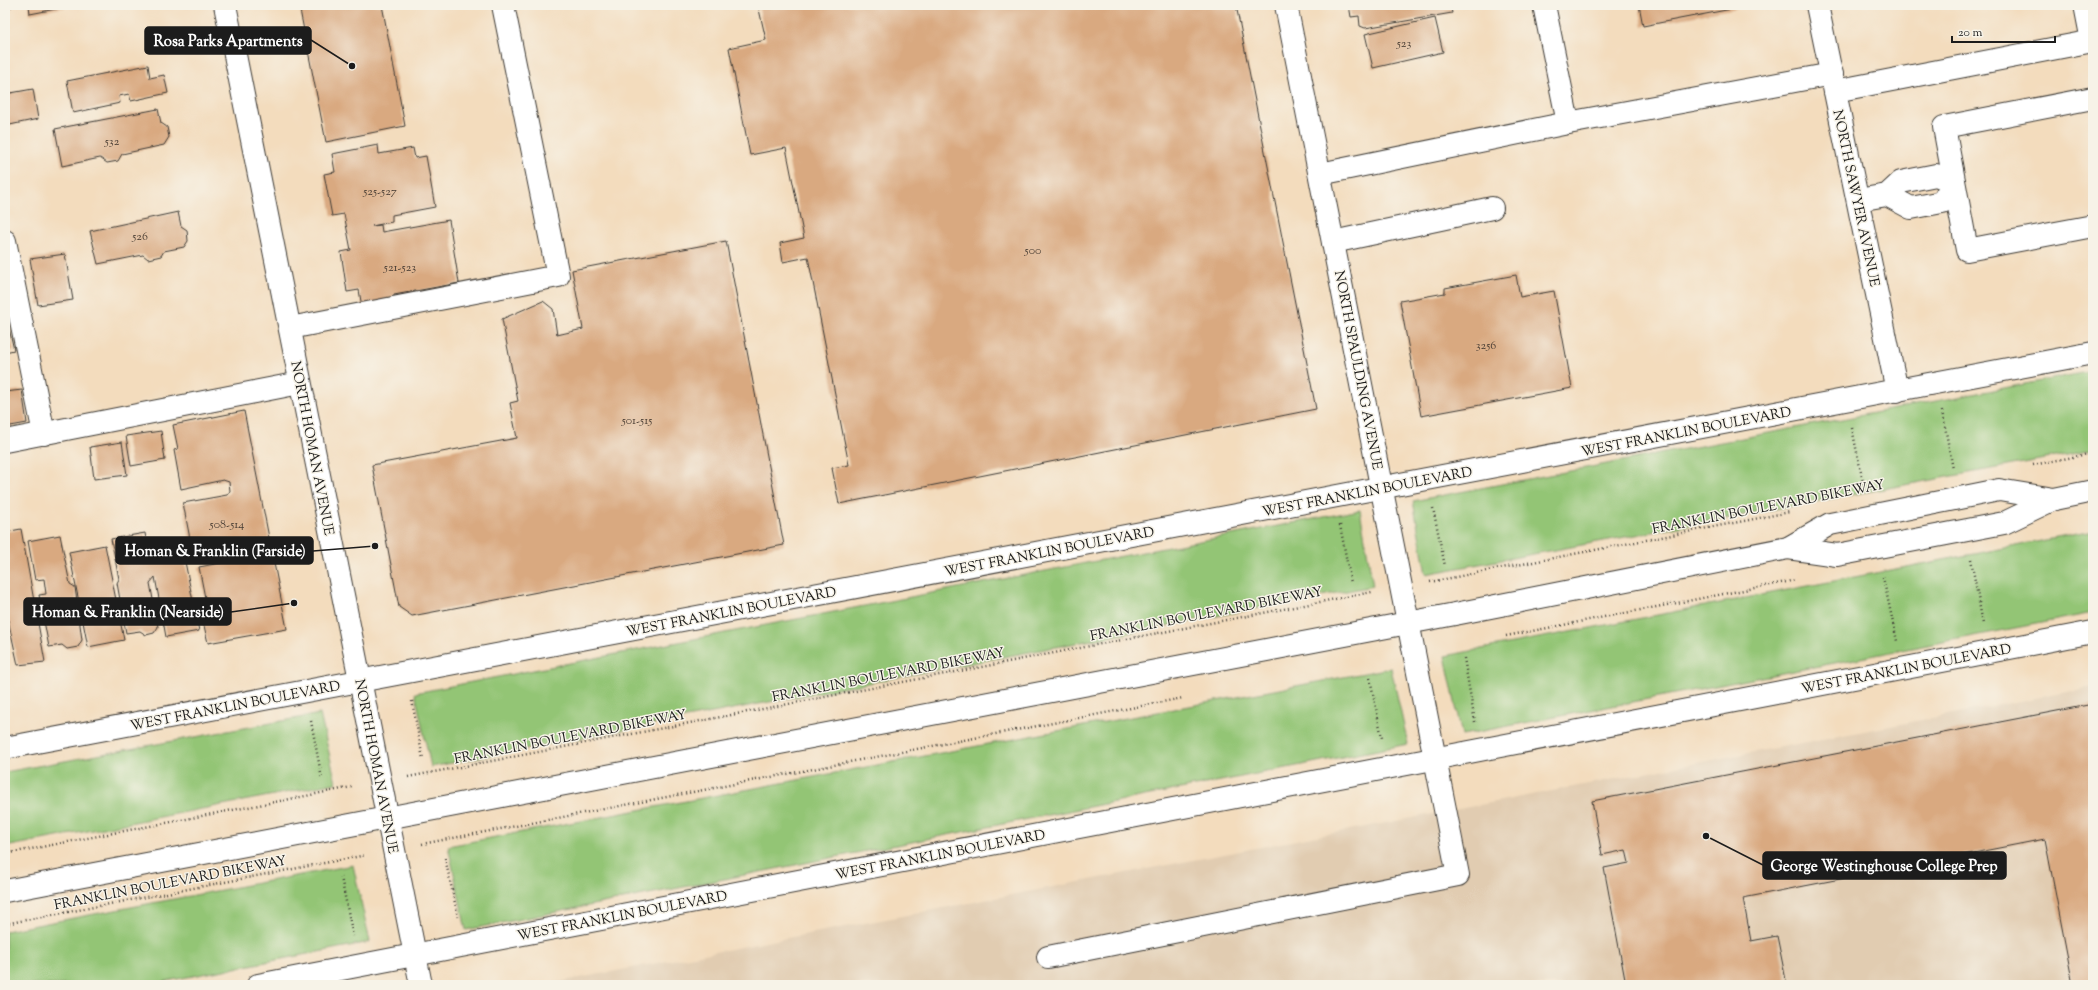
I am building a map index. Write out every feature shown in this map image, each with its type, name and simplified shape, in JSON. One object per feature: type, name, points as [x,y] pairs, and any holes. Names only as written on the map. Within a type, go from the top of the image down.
[{"type":"street","name":"NORTH HOMAN AVENUE","points":[[225,5],[420,985]]},
{"type":"street","points":[[290,328],[558,276],[503,5]]},
{"type":"street","name":"NORTH SPAULDING AVENUE","points":[[1048,957],[1458,875],[1286,5]]},
{"type":"street","points":[[1544,5],[1568,123]]},
{"type":"street","name":"NORTH SAWYER AVENUE","points":[[1817,5],[1897,391]]},
{"type":"street","points":[[1320,174],[1568,123],[1833,83],[2093,41],[2085,5]]},
{"type":"street","points":[[2093,98],[1944,127],[1967,250],[2093,226]]},
{"type":"street","points":[[1858,200],[1887,195],[1911,208],[1934,204],[1942,202],[1954,182]]},
{"type":"street","points":[[1333,242],[1492,208]]},
{"type":"street","points":[[5,242],[44,434]]},
{"type":"street","name":"WEST FRANKLIN BOULEVARD","points":[[5,748],[2093,353]]},
{"type":"street","points":[[5,441],[300,384]]},
{"type":"street","points":[[5,891],[1408,623],[1788,548],[1830,524],[1999,490],[2054,499]]},
{"type":"street","points":[[1788,548],[1837,555],[2004,523],[2054,499],[2093,491]]},
{"type":"street","name":"WEST FRANKLIN BOULEVARD","points":[[258,985],[2093,632]]},
{"type":"path","points":[[1940,403],[1953,469]]},
{"type":"path","points":[[1850,422],[1864,487]]},
{"type":"path","points":[[2032,465],[2093,453]]},
{"type":"path","points":[[1431,501],[1445,566]]},
{"type":"path","name":"FRANKLIN BOULEVARD BIKEWAY","points":[[1447,579],[1796,511]]},
{"type":"path","points":[[1338,517],[1351,583]]},
{"type":"path","points":[[1971,559],[1985,630]]},
{"type":"path","points":[[1883,577],[1898,646]]},
{"type":"path","points":[[1500,637],[1803,579]]},
{"type":"path","name":"FRANKLIN BOULEVARD BIKEWAY","points":[[426,773],[1354,595]]},
{"type":"path","points":[[1464,658],[1477,730]]},
{"type":"path","points":[[1370,678],[1383,745]]},
{"type":"path","points":[[441,840],[1190,697]]},
{"type":"path","points":[[411,699],[423,759]]},
{"type":"path","points":[[310,718],[322,779]]},
{"type":"path","points":[[5,854],[325,792]]},
{"type":"path","points":[[445,858],[459,922]]},
{"type":"path","name":"FRANKLIN BOULEVARD BIKEWAY","points":[[5,924],[338,860]]},
{"type":"path","points":[[341,877],[354,941]]},
{"type":"shaded area","points":[[2093,687],[2093,985],[543,985]]},
{"type":"green space","points":[[2093,371],[2093,450],[1426,574],[1413,501]]},
{"type":"green space","points":[[1360,510],[1373,586],[431,767],[415,693]]},
{"type":"green space","points":[[2093,531],[2093,613],[1462,735],[1445,656]]},
{"type":"green space","points":[[1391,668],[1408,744],[466,930],[448,846]]},
{"type":"green space","points":[[320,714],[336,783],[5,847],[5,772]]},
{"type":"green space","points":[[353,865],[370,942],[146,985],[5,985],[5,931]]},
{"type":"building","points":[[5,5],[12,5],[12,7],[5,8]]},
{"type":"building","points":[[29,5],[71,5],[71,6],[30,14]]},
{"type":"building","points":[[299,5],[382,5],[405,126],[326,142]]},
{"type":"building","points":[[758,5],[1236,5],[1316,409],[839,504],[832,468],[849,465],[808,257],[783,262],[780,243],[804,238],[786,148],[750,155],[729,48],[766,40]]},
{"type":"building","points":[[1349,5],[1450,5],[1452,13],[1365,28],[1360,26],[1359,16],[1351,17]]},
{"type":"building","points":[[1639,5],[1744,5],[1742,7],[1643,26]]},
{"type":"building","points":[[1435,18],[1443,52],[1373,68],[1365,34]]},
{"type":"building","points":[[148,65],[150,78],[164,75],[168,93],[131,101],[129,94],[119,96],[120,103],[73,113],[67,81]]},
{"type":"building","points":[[33,89],[38,119],[5,126],[5,94]]},
{"type":"building","points":[[158,109],[161,123],[167,127],[169,137],[164,145],[122,154],[118,161],[107,163],[100,158],[62,166],[55,129]]},
{"type":"building","points":[[378,145],[379,154],[413,148],[415,158],[426,156],[435,207],[392,215],[392,222],[372,226],[381,225],[382,232],[449,220],[459,283],[394,295],[395,300],[362,307],[359,290],[347,292],[341,252],[351,250],[344,214],[332,216],[324,174],[335,172],[332,154]]},
{"type":"building","points":[[178,212],[181,226],[187,230],[188,241],[184,247],[164,251],[161,256],[148,259],[143,255],[98,264],[90,231]]},
{"type":"building","points":[[726,241],[784,545],[412,616],[399,607],[372,465],[517,438],[510,403],[518,401],[502,319],[543,301],[553,309],[557,335],[583,329],[572,270]]},
{"type":"building","points":[[65,254],[73,300],[38,305],[30,259]]},
{"type":"building","points":[[1516,275],[1520,297],[1554,291],[1572,388],[1421,416],[1400,301],[1445,293],[1445,288]]},
{"type":"building","points":[[5,320],[7,320],[14,350],[5,352]]},
{"type":"building","points":[[22,390],[27,423],[5,427],[5,392]]},
{"type":"building","points":[[244,411],[287,629],[208,643],[199,604],[206,603],[199,567],[231,561],[230,553],[237,553],[236,546],[193,554],[183,503],[227,495],[230,491],[229,482],[223,480],[181,489],[174,450],[178,449],[173,425]]},
{"type":"building","points":[[161,431],[165,460],[131,466],[126,436]]},
{"type":"building","points":[[122,442],[127,475],[94,479],[90,447]]},
{"type":"building","points":[[21,529],[45,662],[18,665],[5,606],[5,532]]},
{"type":"building","points":[[145,533],[148,552],[182,547],[199,631],[166,637],[155,577],[150,583],[158,627],[154,633],[146,635],[140,631],[126,633],[117,583],[119,579],[111,539]]},
{"type":"building","points":[[60,535],[70,584],[75,587],[82,640],[78,647],[67,649],[62,645],[49,647],[39,595],[46,594],[44,579],[35,580],[28,541]]},
{"type":"building","points":[[105,545],[124,640],[88,647],[69,552]]},
{"type":"building","points":[[2093,704],[2093,985],[2073,985],[2045,839],[1743,898],[1751,941],[1777,936],[1787,985],[1626,985],[1604,868],[1629,863],[1626,850],[1602,855],[1592,801]]},
{"type":"place","name":"Rosa Parks Apartments","points":[[352,66]]},
{"type":"place","name":"Homan & Franklin (Farside)","points":[[375,546]]},
{"type":"place","name":"Homan & Franklin (Nearside)","points":[[294,603]]},
{"type":"place","name":"George Westinghouse College Prep","points":[[1706,836]]}]
